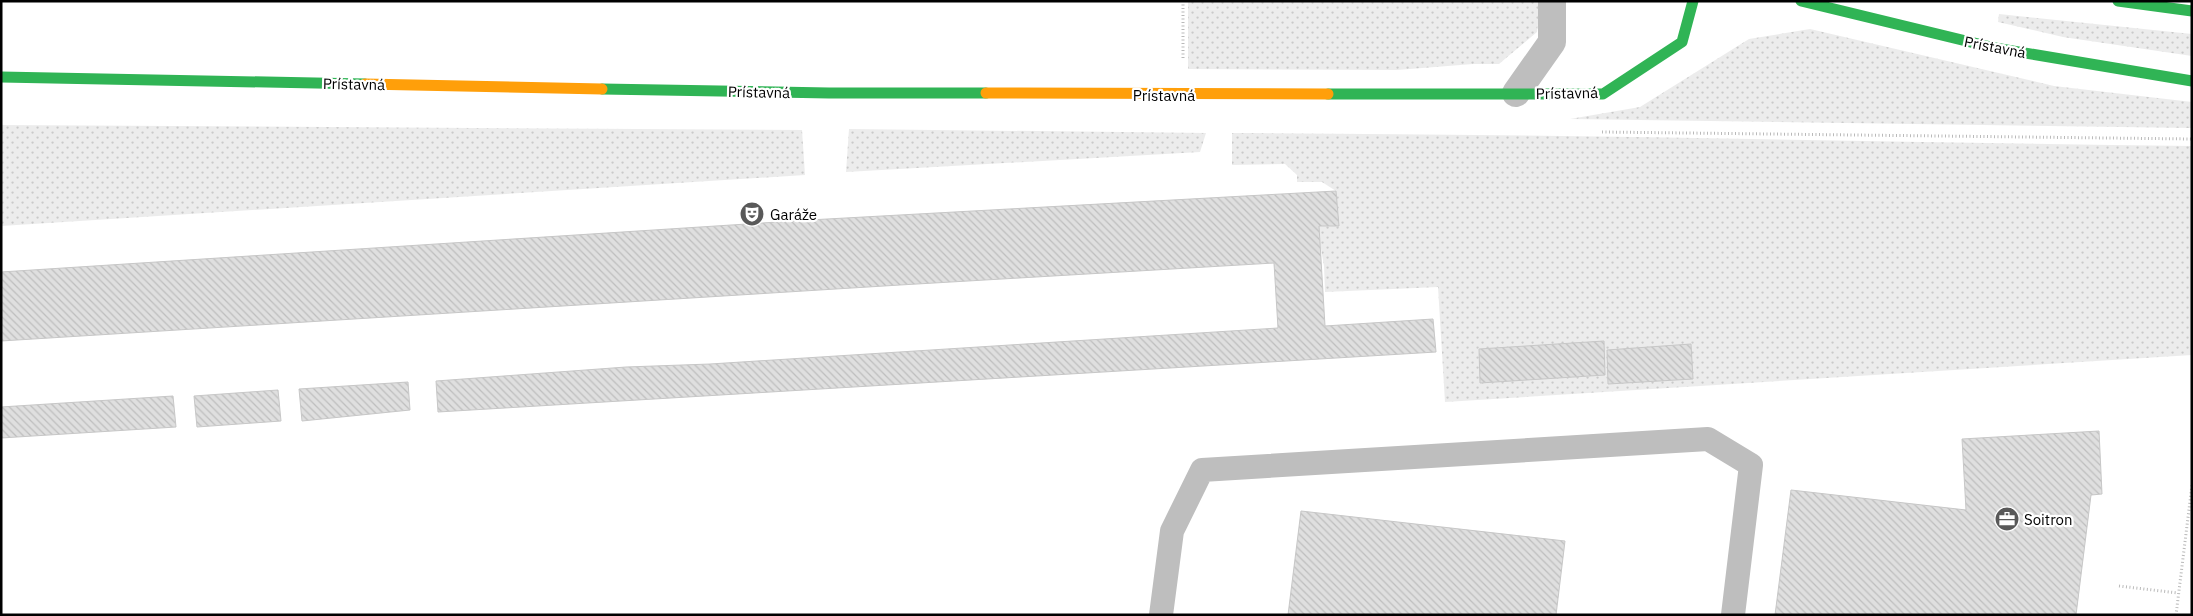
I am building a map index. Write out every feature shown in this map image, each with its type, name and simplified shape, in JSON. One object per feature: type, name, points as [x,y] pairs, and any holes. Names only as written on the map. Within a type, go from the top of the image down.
[{"type":"street","name":"Prístavná","points":[[1516,94],[1552,42],[1552,1]]},
{"type":"street","name":"Prístavná","points":[[1,77],[828,93],[1183,95],[1603,94],[1682,42],[1693,1]]},
{"type":"street","name":"Prístavná","points":[[1801,1],[1995,48],[2192,81]]},
{"type":"street","points":[[2118,1],[2192,11]]},
{"type":"lane","points":[[1161,615],[1172,531],[1202,470],[1708,439],[1751,465],[1733,615]]},
{"type":"path","points":[[1183,1],[1183,95]]},
{"type":"path","points":[[1597,132],[2192,139]]},
{"type":"path","points":[[2176,615],[2192,484]]},
{"type":"path","points":[[2119,586],[2178,593]]},
{"type":"shaded area","points":[[1188,1],[1541,1],[1537,32],[1499,64],[1473,64],[1397,70],[1188,69]]},
{"type":"shaded area","points":[[1999,14],[2192,34],[2192,56],[2063,37],[1998,22]]},
{"type":"shaded area","points":[[1810,29],[2054,86],[2192,102],[2192,128],[1570,119],[1640,107],[1749,39]]},
{"type":"shaded area","points":[[1,125],[802,130],[805,175],[1,226]]},
{"type":"shaded area","points":[[849,129],[1206,133],[1200,152],[846,172]]},
{"type":"shaded area","points":[[1232,133],[1592,136],[2192,146],[2192,355],[1445,402],[1438,287],[1325,292],[1324,266],[1317,226],[1339,225],[1336,191],[1322,182],[1297,182],[1297,175],[1285,164],[1232,165]]},
{"type":"building","points":[[1336,191],[1339,226],[1319,226],[1325,326],[1433,319],[1436,352],[438,412],[436,381],[626,367],[710,364],[1278,328],[1274,263],[1,341],[1,272],[809,220]]},
{"type":"building","points":[[1604,341],[1605,375],[1480,383],[1479,349]]},
{"type":"building","points":[[1691,344],[1693,379],[1608,384],[1607,350]]},
{"type":"building","points":[[408,382],[410,410],[302,421],[299,389]]},
{"type":"building","points":[[278,390],[281,421],[197,427],[194,396]]},
{"type":"building","points":[[173,396],[176,427],[1,438],[1,407]]},
{"type":"building","name":"Soitron","points":[[2099,431],[2102,494],[2091,495],[2076,615],[1775,615],[1791,490],[1966,510],[1962,439]]},
{"type":"building","points":[[1301,511],[1565,541],[1556,615],[1288,615]]},
{"type":"traffic: fast","points":[[1328,94],[1603,94],[1682,42],[1693,1]]},
{"type":"traffic: fast","points":[[1801,1],[1995,48],[2192,81]]},
{"type":"traffic: fast","points":[[2118,1],[2192,11]]},
{"type":"traffic: fast","points":[[1,77],[365,84]]},
{"type":"traffic: fast","points":[[602,89],[829,93],[986,93]]},
{"type":"traffic: slow","points":[[365,84],[602,89]]},
{"type":"traffic: slow","points":[[986,93],[1328,94]]},
{"type":"place","name":"Garáže","points":[[752,214]]},
{"type":"place","name":"Soitron","points":[[2007,519]]}]
